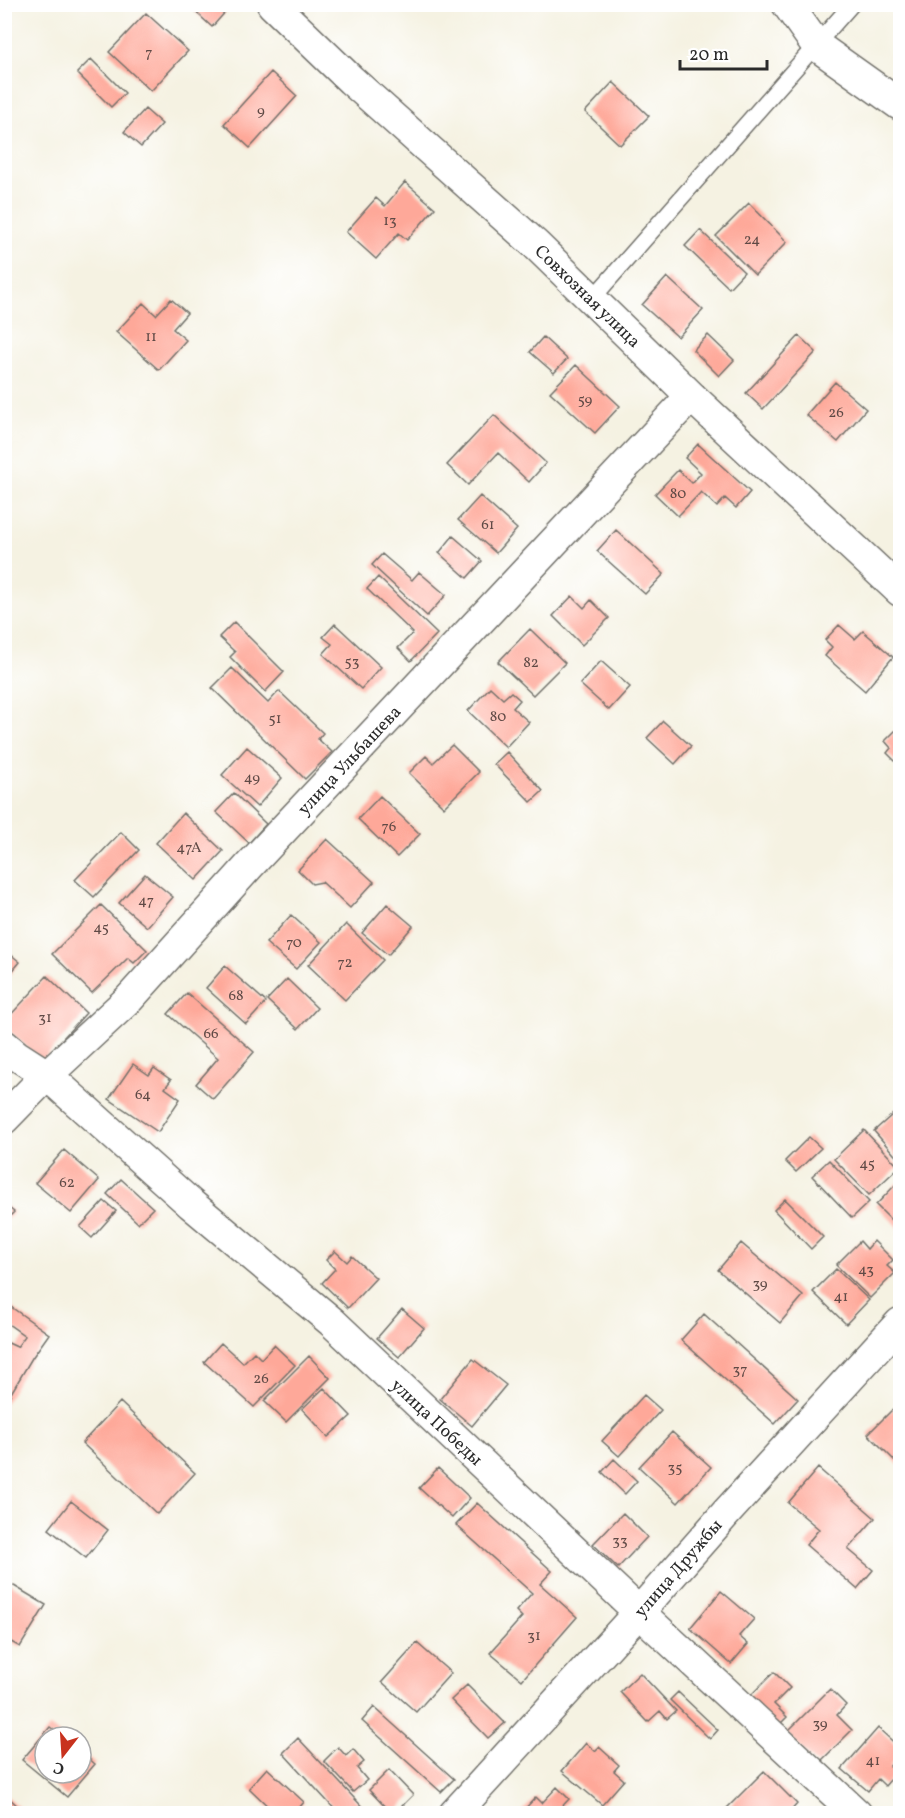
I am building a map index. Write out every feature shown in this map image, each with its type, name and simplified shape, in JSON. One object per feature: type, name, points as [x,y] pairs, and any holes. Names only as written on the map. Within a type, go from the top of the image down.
[{"type":"street","name":"Совхозная улица","points":[[272,4],[351,80],[536,245],[691,396],[900,591]]},
{"type":"street","points":[[787,4],[817,46],[900,105]]},
{"type":"street","name":"улица Ульбашева","points":[[4,1119],[129,999],[250,865],[691,396]]},
{"type":"street","name":"улица Победы","points":[[4,1045],[48,1075],[191,1204],[332,1322],[857,1814]]},
{"type":"street","name":"улица Дружбы","points":[[454,1814],[900,1323]]},
{"type":"lane","points":[[592,299],[852,4]]},
{"type":"building","points":[[187,4],[223,4],[228,9],[212,27]]},
{"type":"building","points":[[146,13],[188,51],[151,91],[109,52]]},
{"type":"building","points":[[91,59],[125,93],[111,107],[77,73]]},
{"type":"building","points":[[271,72],[297,96],[250,148],[224,124]]},
{"type":"building","points":[[613,82],[649,116],[620,145],[585,112]]},
{"type":"building","points":[[145,109],[162,124],[141,147],[124,132]]},
{"type":"building","points":[[405,182],[435,208],[407,240],[399,233],[376,259],[346,232],[376,198],[385,206]]},
{"type":"building","points":[[749,203],[787,242],[755,275],[716,236]]},
{"type":"building","points":[[700,230],[744,272],[729,288],[685,246]]},
{"type":"building","points":[[667,277],[703,310],[678,337],[642,305]]},
{"type":"building","points":[[171,299],[187,313],[173,329],[186,340],[159,370],[116,332],[143,303],[156,315]]},
{"type":"building","points":[[708,335],[734,360],[719,376],[693,350]]},
{"type":"building","points":[[799,336],[816,352],[763,409],[746,393]]},
{"type":"building","points":[[543,337],[567,359],[554,373],[530,352]]},
{"type":"building","points":[[576,365],[620,406],[595,433],[550,392]]},
{"type":"building","points":[[835,382],[866,409],[838,442],[806,415]]},
{"type":"building","points":[[494,415],[546,463],[529,482],[498,453],[468,485],[447,465]]},
{"type":"building","points":[[698,444],[750,492],[736,508],[725,498],[717,507],[701,492],[678,516],[655,494],[678,470],[692,483],[701,473],[685,458]]},
{"type":"building","points":[[480,496],[517,529],[496,553],[458,520]]},
{"type":"building","points":[[616,530],[664,574],[645,594],[597,551]]},
{"type":"building","points":[[453,536],[482,561],[467,578],[439,553]]},
{"type":"building","points":[[382,554],[412,580],[419,572],[446,595],[427,616],[372,565]]},
{"type":"building","points":[[378,577],[437,634],[411,661],[398,648],[413,633],[367,589]]},
{"type":"building","points":[[572,596],[584,608],[591,600],[609,618],[582,645],[553,616]]},
{"type":"building","points":[[234,622],[284,672],[265,692],[230,657],[235,652],[219,637]]},
{"type":"building","points":[[335,624],[381,667],[361,689],[323,654],[332,644],[323,637]]},
{"type":"building","points":[[839,625],[855,639],[863,631],[893,657],[865,691],[825,656],[832,647],[825,640]]},
{"type":"building","points":[[530,629],[565,663],[533,695],[498,662]]},
{"type":"building","points":[[601,661],[630,687],[609,710],[580,684]]},
{"type":"building","points":[[232,668],[268,703],[279,691],[323,733],[318,739],[332,752],[305,779],[212,688]]},
{"type":"building","points":[[490,687],[503,699],[511,692],[520,700],[513,708],[529,722],[506,747],[468,711]]},
{"type":"building","points":[[663,721],[691,746],[675,764],[647,738]]},
{"type":"building","points":[[900,726],[900,760],[897,763],[887,753],[891,748],[885,741]]},
{"type":"building","points":[[452,745],[479,772],[444,807],[409,773],[426,756],[433,763]]},
{"type":"building","points":[[247,747],[282,778],[257,807],[222,775]]},
{"type":"building","points":[[507,752],[543,791],[531,802],[494,764]]},
{"type":"building","points":[[234,793],[266,824],[249,843],[216,812]]},
{"type":"building","points":[[380,796],[420,834],[397,857],[358,819]]},
{"type":"building","points":[[183,813],[223,851],[196,880],[156,843]]},
{"type":"building","points":[[121,832],[139,850],[94,897],[75,880]]},
{"type":"building","points":[[327,839],[374,882],[350,908],[322,882],[312,884],[298,870]]},
{"type":"building","points":[[145,874],[173,897],[147,927],[119,903]]},
{"type":"building","points":[[387,904],[413,926],[388,955],[362,933]]},
{"type":"building","points":[[101,905],[147,950],[134,963],[128,958],[92,993],[52,954]]},
{"type":"building","points":[[291,915],[321,942],[296,969],[266,943]]},
{"type":"building","points":[[346,924],[383,960],[345,1000],[308,965]]},
{"type":"building","points":[[4,949],[20,962],[4,981]]},
{"type":"building","points":[[225,966],[266,1002],[246,1024],[206,988]]},
{"type":"building","points":[[47,976],[86,1013],[42,1061],[4,1026],[4,1022]]},
{"type":"building","points":[[287,979],[317,1008],[298,1029],[267,1000]]},
{"type":"building","points":[[187,993],[254,1052],[213,1099],[196,1084],[218,1058],[168,1014]]},
{"type":"building","points":[[133,1064],[149,1075],[154,1068],[171,1080],[165,1088],[180,1099],[158,1132],[109,1099]]},
{"type":"building","points":[[900,1108],[900,1161],[874,1131]]},
{"type":"building","points":[[864,1130],[899,1167],[869,1195],[834,1159]]},
{"type":"building","points":[[809,1137],[821,1148],[796,1172],[785,1161]]},
{"type":"building","points":[[64,1150],[99,1180],[71,1213],[35,1183]]},
{"type":"building","points":[[829,1160],[869,1202],[852,1218],[812,1176]]},
{"type":"building","points":[[121,1179],[153,1208],[138,1223],[107,1194]]},
{"type":"building","points":[[897,1183],[900,1186],[900,1229],[876,1205]]},
{"type":"building","points":[[785,1199],[823,1237],[811,1249],[774,1210]]},
{"type":"building","points":[[104,1201],[116,1211],[92,1238],[80,1227]]},
{"type":"building","points":[[4,1204],[14,1212],[4,1222]]},
{"type":"building","points":[[860,1241],[867,1249],[874,1241],[893,1260],[887,1266],[895,1273],[870,1298],[836,1265]]},
{"type":"building","points":[[741,1243],[803,1296],[780,1323],[718,1270]]},
{"type":"building","points":[[335,1251],[347,1262],[352,1256],[376,1278],[348,1308],[322,1283],[335,1269],[326,1260]]},
{"type":"building","points":[[836,1269],[869,1300],[846,1324],[813,1292]]},
{"type":"building","points":[[4,1302],[49,1334],[4,1405],[4,1341],[17,1347],[25,1336],[4,1321]]},
{"type":"building","points":[[402,1309],[424,1328],[399,1357],[377,1338]]},
{"type":"building","points":[[704,1314],[798,1399],[775,1424],[681,1340]]},
{"type":"building","points":[[221,1343],[243,1363],[254,1352],[261,1359],[274,1345],[295,1365],[254,1407],[204,1362]]},
{"type":"building","points":[[309,1356],[330,1378],[286,1422],[264,1401]]},
{"type":"building","points":[[473,1359],[506,1385],[472,1426],[440,1399]]},
{"type":"building","points":[[324,1388],[351,1416],[328,1437],[302,1409]]},
{"type":"building","points":[[644,1395],[661,1410],[619,1456],[602,1441]]},
{"type":"building","points":[[120,1402],[195,1473],[157,1514],[82,1443]]},
{"type":"building","points":[[894,1408],[900,1413],[900,1466],[868,1434]]},
{"type":"building","points":[[672,1432],[711,1467],[678,1503],[639,1467]]},
{"type":"building","points":[[614,1459],[637,1481],[625,1494],[602,1472]]},
{"type":"building","points":[[438,1468],[470,1498],[452,1518],[419,1488]]},
{"type":"building","points":[[818,1468],[875,1518],[848,1549],[873,1570],[857,1589],[806,1545],[819,1529],[788,1503]]},
{"type":"building","points":[[71,1501],[108,1530],[86,1558],[49,1529]]},
{"type":"building","points":[[477,1503],[552,1571],[540,1584],[577,1617],[522,1680],[490,1653],[522,1617],[516,1611],[532,1593],[456,1525]]},
{"type":"building","points":[[623,1513],[647,1537],[618,1568],[593,1544]]},
{"type":"building","points":[[4,1580],[46,1605],[20,1647],[4,1638]]},
{"type":"building","points":[[721,1591],[754,1619],[739,1636],[748,1644],[731,1664],[690,1628]]},
{"type":"building","points":[[417,1643],[451,1673],[416,1712],[382,1682]]},
{"type":"building","points":[[774,1672],[790,1688],[774,1704],[787,1717],[777,1727],[748,1698]]},
{"type":"building","points":[[640,1673],[676,1711],[667,1719],[660,1711],[648,1722],[620,1692]]},
{"type":"building","points":[[467,1685],[505,1723],[488,1738],[451,1700]]},
{"type":"building","points":[[830,1689],[846,1705],[837,1715],[852,1730],[817,1765],[786,1733]]},
{"type":"building","points":[[678,1692],[718,1730],[710,1739],[670,1700]]},
{"type":"building","points":[[374,1707],[454,1779],[441,1792],[362,1721]]},
{"type":"building","points":[[878,1728],[900,1748],[900,1754],[890,1766],[897,1772],[885,1786],[878,1779],[868,1791],[842,1769]]},
{"type":"building","points":[[298,1738],[369,1814],[339,1814],[283,1753]]},
{"type":"building","points":[[586,1743],[595,1751],[599,1747],[619,1765],[614,1771],[624,1780],[602,1805],[562,1771]]},
{"type":"building","points":[[33,1747],[33,1769],[22,1760]]},
{"type":"building","points":[[338,1747],[346,1756],[353,1749],[364,1762],[357,1768],[367,1780],[353,1792],[324,1761]]},
{"type":"building","points":[[267,1768],[304,1802],[294,1814],[276,1814],[249,1788]]},
{"type":"building","points":[[389,1770],[413,1795],[394,1814],[369,1790]]},
{"type":"building","points":[[764,1771],[797,1804],[788,1814],[721,1814]]},
{"type":"building","points":[[52,1785],[77,1785],[67,1797]]},
{"type":"building","points":[[557,1787],[569,1799],[555,1814],[520,1814],[536,1797],[542,1803]]},
{"type":"building","points":[[4,1793],[26,1814],[4,1814]]}]
